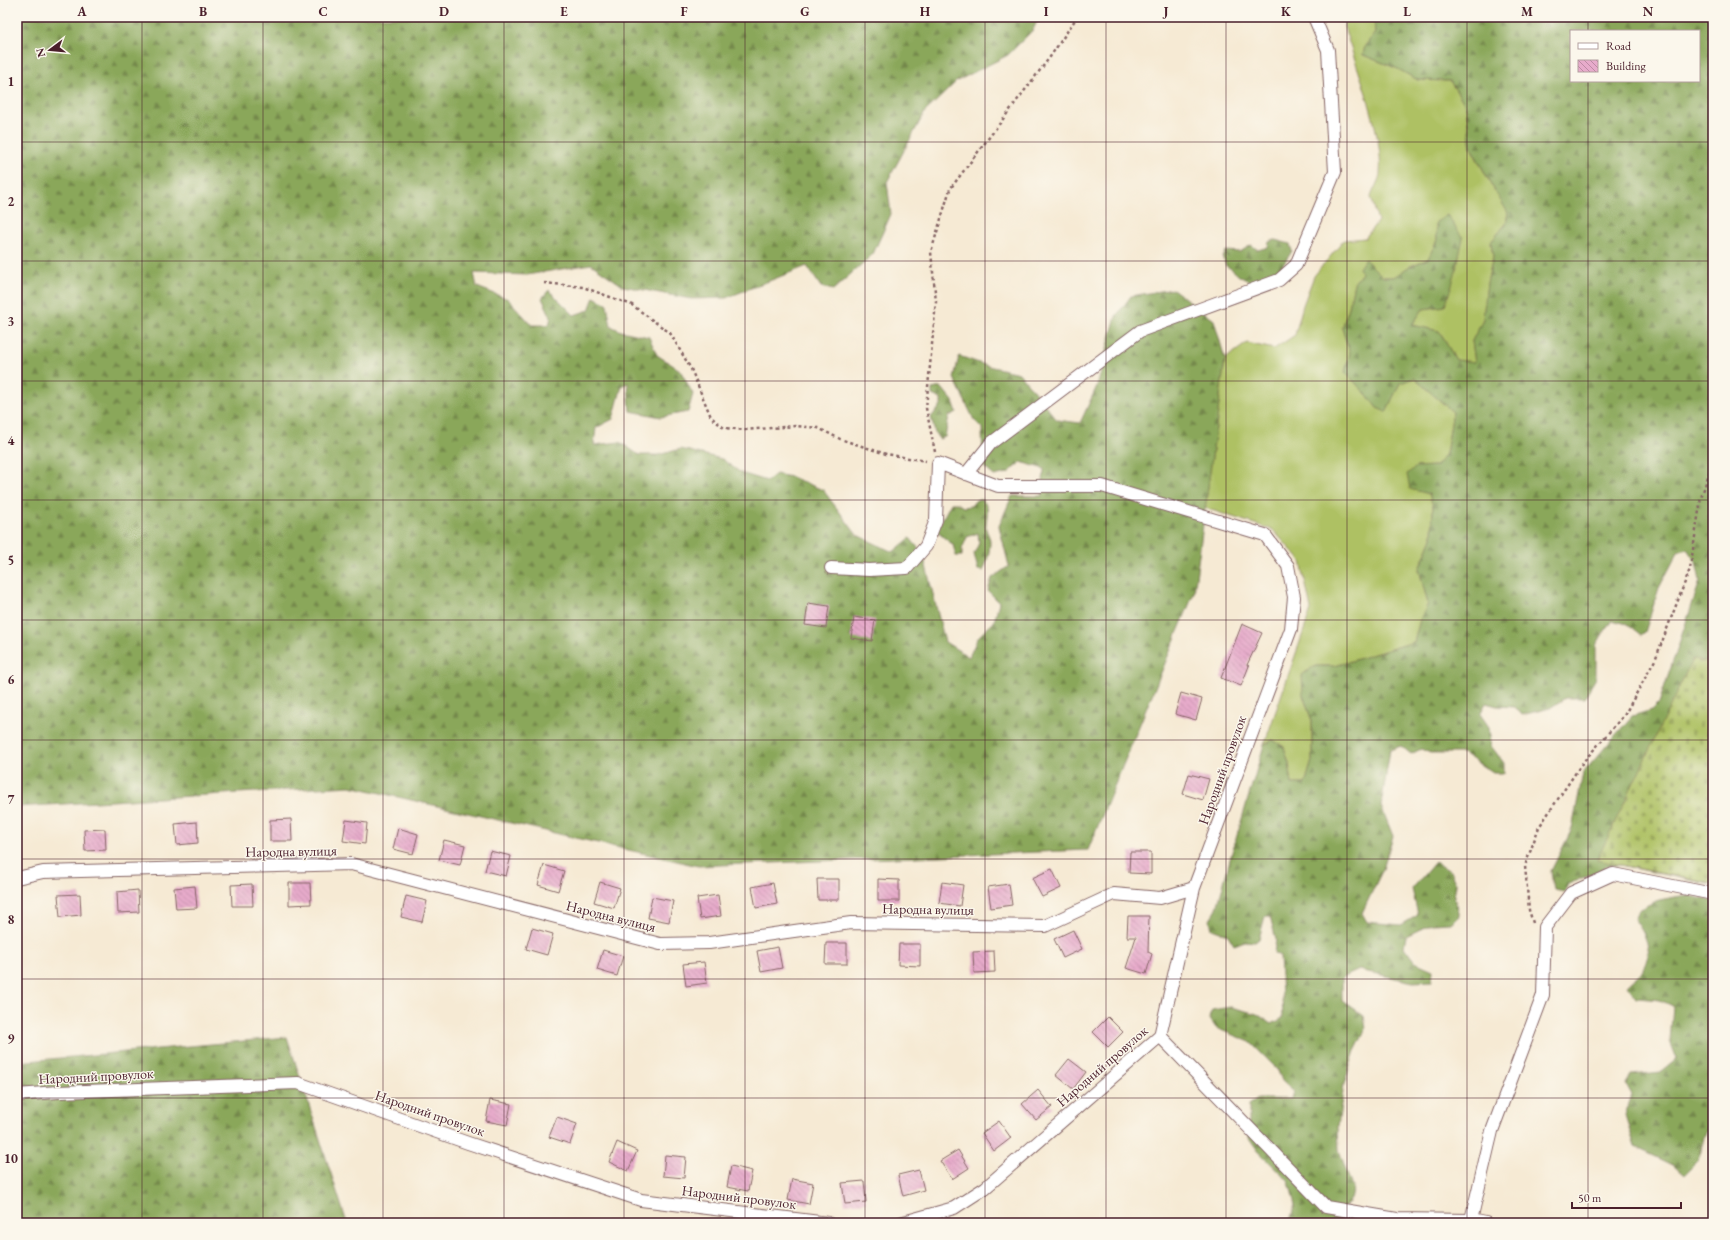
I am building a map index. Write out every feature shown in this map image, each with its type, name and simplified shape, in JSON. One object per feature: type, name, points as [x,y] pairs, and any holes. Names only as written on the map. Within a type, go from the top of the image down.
[{"type":"street","points":[[966,474],[991,443],[1140,331],[1279,280],[1296,265],[1335,172],[1328,50],[1314,17]]},
{"type":"street","name":"Народний провулок","points":[[900,1223],[954,1208],[985,1188],[1160,1036],[1194,888],[1291,629],[1294,597],[1288,566],[1265,535],[1102,486],[998,486],[938,463]]},
{"type":"street","points":[[831,568],[869,570],[907,568],[926,546],[936,520],[938,463]]},
{"type":"street","name":"Народна вулиця","points":[[17,878],[43,872],[351,864],[660,944],[709,943],[851,923],[1045,926],[1114,894],[1160,898],[1194,888]]},
{"type":"street","points":[[1471,1220],[1492,1131],[1543,995],[1545,928],[1566,898],[1571,893],[1613,874],[1713,894]]},
{"type":"street","points":[[1160,1036],[1326,1207],[1397,1219],[1471,1220],[1486,1223]]},
{"type":"street","name":"Народний провулок","points":[[17,1095],[58,1092],[298,1083],[468,1143],[642,1200],[828,1223]]},
{"type":"path","points":[[544,283],[583,287],[632,305],[670,333],[691,369],[711,417],[724,428],[745,430],[796,426],[818,428],[840,439],[886,454],[938,463],[926,408],[936,302],[931,252],[950,189],[1050,57],[1077,17]]},
{"type":"path","points":[[1534,924],[1529,910],[1525,866],[1539,827],[1583,762],[1625,714],[1655,660],[1690,569],[1701,498],[1713,461]]},
{"type":"green space","points":[[17,17],[1039,17],[1033,30],[1008,55],[957,81],[925,112],[887,182],[891,214],[873,254],[833,290],[821,287],[807,266],[726,298],[691,299],[623,286],[591,264],[527,275],[474,273],[477,287],[508,299],[532,325],[549,325],[551,317],[542,298],[549,290],[574,315],[589,310],[594,297],[607,304],[611,326],[621,331],[649,337],[657,355],[680,370],[693,394],[688,412],[661,417],[630,411],[628,383],[622,386],[613,419],[596,428],[594,445],[620,442],[639,455],[658,455],[681,449],[722,459],[741,473],[767,481],[776,474],[791,477],[823,490],[857,535],[893,552],[910,538],[923,554],[945,642],[969,657],[978,637],[994,622],[999,602],[988,591],[992,578],[1009,566],[999,526],[1012,496],[1042,496],[1044,469],[1021,462],[1008,473],[994,476],[983,466],[982,428],[974,420],[954,378],[959,356],[988,366],[1019,373],[1057,420],[1080,423],[1097,386],[1116,316],[1131,296],[1173,289],[1214,320],[1225,359],[1194,593],[1088,850],[698,866],[350,786],[17,807]]},
{"type":"green space","points":[[1345,17],[1374,17],[1375,33],[1365,46],[1363,55],[1396,68],[1418,80],[1450,81],[1466,106],[1471,148],[1508,212],[1506,224],[1491,242],[1493,257],[1487,283],[1483,319],[1472,341],[1475,362],[1456,360],[1439,331],[1412,325],[1423,309],[1445,306],[1436,222],[1437,240],[1428,259],[1410,266],[1394,277],[1383,277],[1363,273],[1354,283],[1349,308],[1342,328],[1350,353],[1345,372],[1368,396],[1377,408],[1386,411],[1400,383],[1414,378],[1453,412],[1446,454],[1436,466],[1416,467],[1433,506],[1432,538],[1419,569],[1428,604],[1420,620],[1414,642],[1335,666],[1314,666],[1303,695],[1312,721],[1312,761],[1305,784],[1292,784],[1289,764],[1284,747],[1273,740],[1264,745],[1311,610],[1301,561],[1273,530],[1205,508],[1225,359],[1247,343],[1274,349],[1295,335],[1303,305],[1314,276],[1344,240],[1365,238],[1378,221],[1371,197],[1380,174],[1378,140],[1368,100],[1344,27]]},
{"type":"green space","points":[[1374,17],[1713,17],[1713,885],[1620,865],[1608,866],[1569,884],[1565,892],[1554,890],[1551,871],[1572,829],[1583,773],[1632,716],[1652,710],[1659,703],[1700,581],[1696,562],[1687,549],[1678,552],[1659,588],[1645,632],[1641,635],[1627,624],[1612,620],[1596,645],[1596,678],[1584,698],[1565,698],[1550,708],[1522,715],[1515,707],[1497,706],[1486,703],[1480,714],[1489,727],[1491,746],[1504,763],[1504,773],[1493,773],[1463,753],[1430,753],[1421,749],[1411,754],[1401,746],[1390,750],[1381,806],[1393,836],[1383,869],[1362,913],[1367,922],[1401,925],[1418,915],[1412,889],[1435,862],[1450,871],[1456,885],[1454,897],[1459,916],[1451,923],[1431,924],[1406,936],[1404,947],[1415,962],[1433,970],[1432,981],[1413,982],[1359,970],[1342,978],[1342,1001],[1364,1016],[1366,1029],[1355,1051],[1344,1084],[1338,1126],[1339,1150],[1353,1190],[1351,1199],[1336,1223],[1289,1223],[1295,1205],[1289,1181],[1259,1152],[1249,1138],[1249,1105],[1258,1099],[1291,1099],[1293,1091],[1282,1081],[1278,1070],[1250,1042],[1216,1028],[1209,1018],[1212,1010],[1231,1007],[1257,1014],[1272,1024],[1283,1018],[1280,956],[1274,953],[1276,940],[1270,916],[1265,916],[1259,939],[1255,942],[1245,941],[1234,945],[1228,935],[1212,929],[1210,920],[1217,908],[1264,745],[1273,740],[1284,747],[1289,764],[1292,784],[1305,784],[1312,761],[1312,721],[1303,695],[1302,675],[1314,666],[1335,666],[1414,642],[1420,620],[1428,604],[1419,569],[1432,538],[1433,506],[1429,494],[1410,489],[1407,474],[1416,467],[1436,466],[1446,454],[1453,412],[1414,378],[1400,383],[1386,412],[1377,408],[1368,396],[1345,372],[1350,353],[1342,328],[1349,308],[1354,283],[1362,273],[1359,268],[1365,259],[1383,277],[1394,277],[1410,266],[1428,259],[1437,240],[1436,222],[1447,215],[1463,238],[1455,275],[1445,306],[1423,309],[1412,325],[1439,331],[1456,360],[1475,362],[1472,341],[1483,319],[1487,283],[1493,257],[1491,242],[1506,224],[1508,213],[1471,147],[1466,106],[1450,81],[1418,80],[1396,68],[1363,55],[1365,46],[1375,33]]},
{"type":"green space","points":[[1275,240],[1290,244],[1292,251],[1275,278],[1262,282],[1254,282],[1239,276],[1226,266],[1223,257],[1226,251],[1240,252],[1251,245],[1258,250],[1268,247],[1269,242]]},
{"type":"green space","points":[[941,387],[953,401],[957,412],[949,416],[945,437],[939,439],[935,433],[931,417],[941,406],[941,399],[932,395],[932,389]]},
{"type":"green space","points":[[976,500],[982,500],[987,506],[986,529],[990,538],[990,545],[983,571],[978,570],[974,554],[979,543],[978,533],[967,537],[962,549],[962,556],[956,556],[953,545],[936,531],[951,503],[957,503],[963,507],[971,506]]},
{"type":"green space","points":[[1692,660],[1713,663],[1713,884],[1597,860]]},
{"type":"green space","points":[[1686,895],[1713,901],[1713,1113],[1704,1137],[1699,1160],[1684,1175],[1673,1165],[1635,1147],[1625,1115],[1632,1095],[1626,1084],[1631,1075],[1661,1072],[1677,1059],[1670,1041],[1673,1006],[1660,1000],[1637,998],[1627,985],[1643,970],[1647,964],[1648,957],[1645,937],[1634,919],[1639,910],[1659,900]]},
{"type":"green space","points":[[287,1037],[347,1223],[17,1223],[17,1062]]},
{"type":"building","points":[[808,603],[829,606],[826,628],[805,625]]},
{"type":"building","points":[[854,617],[875,620],[872,641],[851,638]]},
{"type":"building","points":[[1242,624],[1262,633],[1247,665],[1249,666],[1241,686],[1221,678]]},
{"type":"building","points":[[1181,693],[1202,699],[1196,720],[1175,714]]},
{"type":"building","points":[[1189,774],[1209,779],[1203,800],[1183,794]]},
{"type":"building","points":[[291,819],[292,841],[270,841],[270,820]]},
{"type":"building","points":[[346,820],[367,823],[365,844],[343,841]]},
{"type":"building","points":[[197,822],[198,843],[177,845],[175,824]]},
{"type":"building","points":[[398,828],[418,834],[413,854],[393,849]]},
{"type":"building","points":[[105,829],[106,850],[85,851],[84,830]]},
{"type":"building","points":[[444,840],[465,845],[460,865],[439,860]]},
{"type":"building","points":[[490,851],[511,856],[506,876],[485,871]]},
{"type":"building","points":[[1130,852],[1151,852],[1151,874],[1129,873]]},
{"type":"building","points":[[544,865],[564,871],[558,891],[538,885]]},
{"type":"building","points":[[1052,869],[1061,888],[1042,897],[1032,878]]},
{"type":"building","points":[[817,879],[839,879],[839,900],[818,900]]},
{"type":"building","points":[[878,879],[899,880],[899,901],[878,901]]},
{"type":"building","points":[[600,882],[620,888],[614,908],[594,902]]},
{"type":"building","points":[[942,882],[963,885],[960,906],[939,903]]},
{"type":"building","points":[[289,883],[310,883],[311,904],[289,905]]},
{"type":"building","points":[[773,883],[777,904],[756,908],[752,887]]},
{"type":"building","points":[[252,884],[253,906],[232,906],[231,885]]},
{"type":"building","points":[[1009,884],[1012,905],[991,908],[988,887]]},
{"type":"building","points":[[195,886],[197,908],[176,909],[174,888]]},
{"type":"building","points":[[138,890],[139,912],[118,913],[117,892]]},
{"type":"building","points":[[80,894],[81,915],[60,917],[58,895]]},
{"type":"building","points":[[718,895],[721,916],[700,919],[697,898]]},
{"type":"building","points":[[406,896],[427,901],[422,922],[401,917]]},
{"type":"building","points":[[652,897],[673,901],[669,922],[648,918]]},
{"type":"building","points":[[1128,916],[1149,916],[1148,952],[1152,954],[1146,974],[1126,968],[1136,937],[1127,937]]},
{"type":"building","points":[[532,928],[553,934],[547,955],[526,949]]},
{"type":"building","points":[[1073,930],[1082,949],[1063,958],[1054,939]]},
{"type":"building","points":[[826,943],[847,943],[847,964],[825,964]]},
{"type":"building","points":[[899,944],[920,944],[920,966],[898,965]]},
{"type":"building","points":[[778,947],[782,968],[761,972],[757,951]]},
{"type":"building","points":[[603,950],[623,956],[617,976],[597,970]]},
{"type":"building","points":[[994,951],[995,972],[974,973],[973,952]]},
{"type":"building","points":[[704,962],[707,983],[686,986],[683,964]]},
{"type":"building","points":[[1108,1017],[1123,1032],[1108,1047],[1093,1032]]},
{"type":"building","points":[[1069,1059],[1086,1072],[1073,1089],[1056,1075]]},
{"type":"building","points":[[1038,1090],[1052,1107],[1036,1120],[1022,1104]]},
{"type":"building","points":[[490,1100],[511,1104],[507,1125],[486,1121]]},
{"type":"building","points":[[557,1117],[577,1124],[570,1144],[549,1137]]},
{"type":"building","points":[[999,1121],[1011,1138],[994,1151],[982,1133]]},
{"type":"building","points":[[617,1142],[637,1151],[628,1171],[609,1162]]},
{"type":"building","points":[[958,1150],[969,1168],[952,1179],[940,1161]]},
{"type":"building","points":[[665,1155],[686,1157],[684,1178],[663,1176]]},
{"type":"building","points":[[731,1166],[752,1171],[748,1191],[727,1187]]},
{"type":"building","points":[[919,1170],[924,1190],[903,1196],[898,1175]]},
{"type":"building","points":[[792,1179],[813,1183],[809,1204],[788,1200]]},
{"type":"building","points":[[864,1181],[866,1202],[845,1204],[842,1183]]}]
